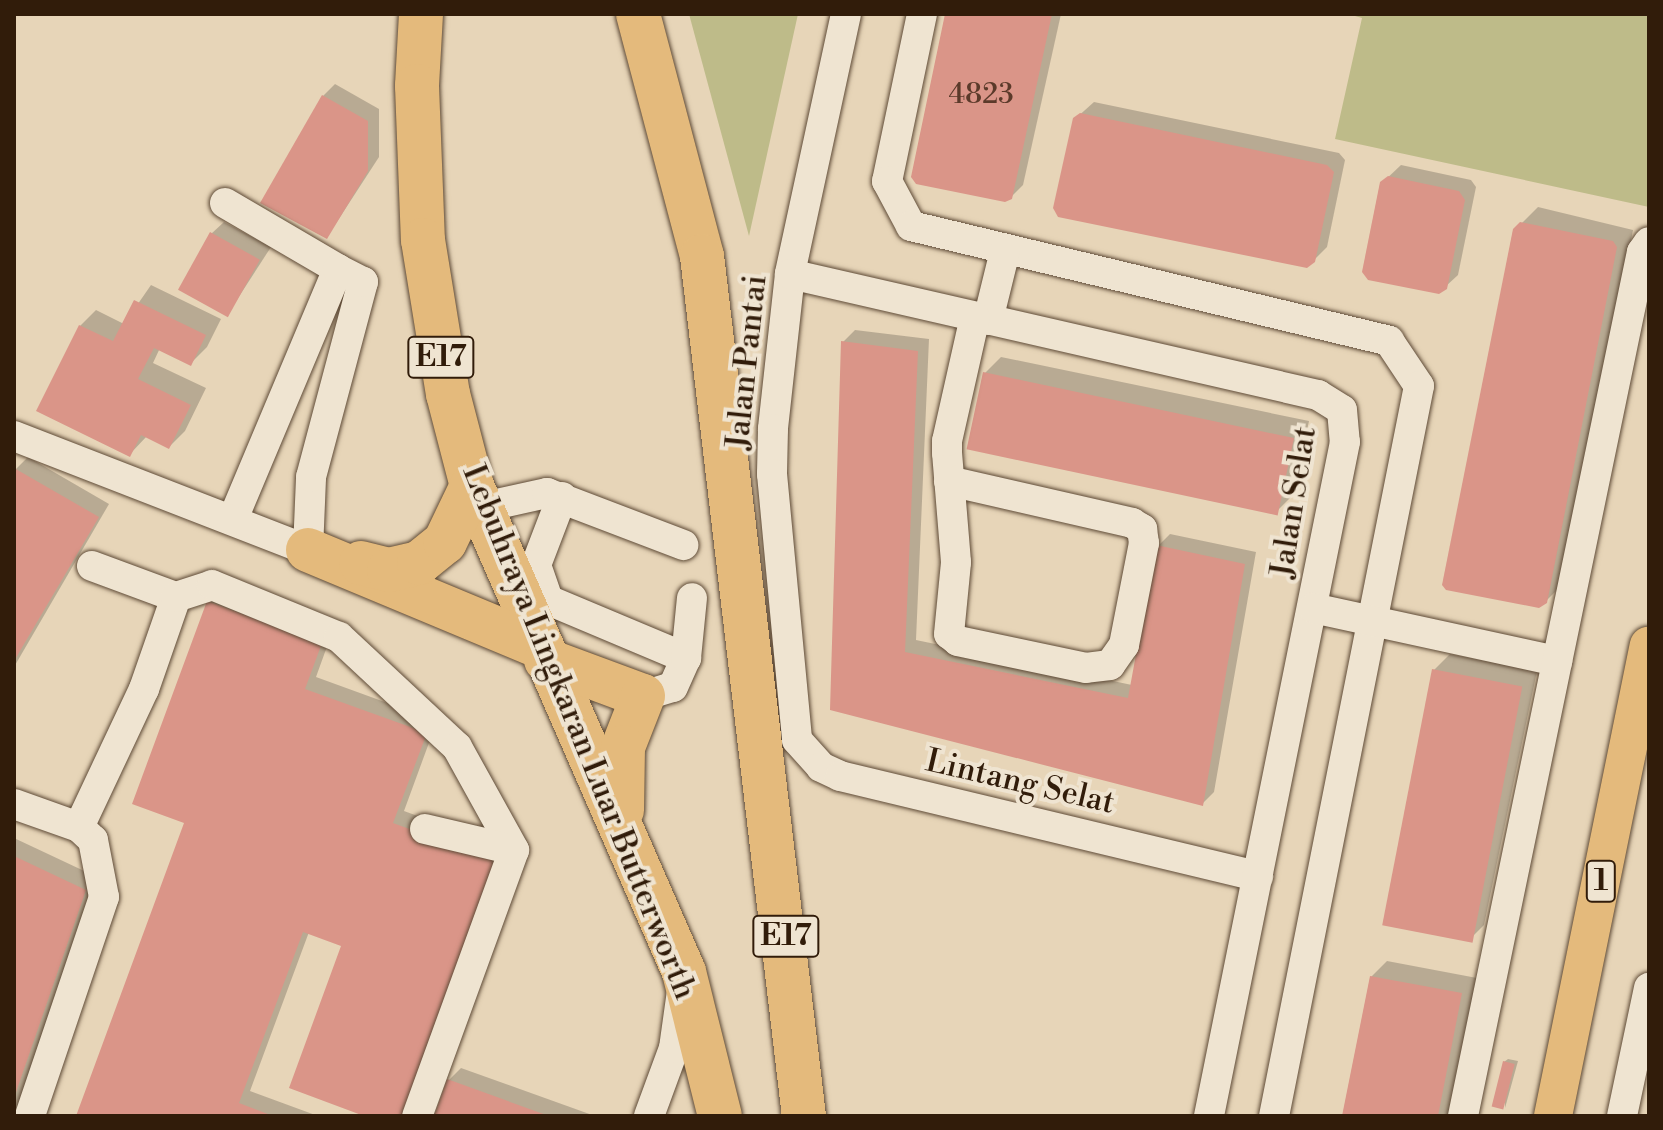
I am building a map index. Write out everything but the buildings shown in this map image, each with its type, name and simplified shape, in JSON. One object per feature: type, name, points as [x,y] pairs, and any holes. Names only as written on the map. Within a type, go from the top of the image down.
[{"type":"highway","name":"Lebuhraya Lingkaran Luar Butterworth","points":[[421,14],[417,86],[423,240],[448,394],[475,497],[684,972],[720,1116]]},
{"type":"highway","name":"E17","points":[[638,14],[702,256],[753,709],[807,1107]]},
{"type":"highway","points":[[308,550],[389,570],[419,563],[445,542],[475,497]]},
{"type":"highway","points":[[308,550],[643,696],[619,772],[623,828]]},
{"type":"main road","name":"1","points":[[1553,1116],[1649,646]]},
{"type":"street","name":"Jalan Pantai","points":[[791,722],[772,474],[790,274],[846,14]]},
{"type":"street","points":[[922,14],[889,191],[919,231],[1397,346],[1419,386],[1420,399],[1274,1116]]},
{"type":"street","points":[[14,436],[308,550],[311,477],[363,282],[225,203]]},
{"type":"street","points":[[1463,1116],[1642,252],[1649,242]]},
{"type":"street","points":[[949,481],[1142,529],[1144,543],[1124,645],[1110,665],[1086,668],[953,638],[948,623],[956,562],[949,481],[947,441],[1005,251]]},
{"type":"street","points":[[233,519],[338,269]]},
{"type":"street","name":"Jalan Selat","points":[[790,274],[1318,395],[1342,410],[1345,442],[1209,1116]]},
{"type":"street","points":[[475,497],[531,494],[562,497],[683,545]]},
{"type":"street","points":[[562,497],[536,565],[548,600],[686,658]]},
{"type":"street","points":[[92,566],[176,597],[212,585],[339,637],[457,747],[514,850],[417,1116]]},
{"type":"street","points":[[79,827],[144,689],[176,597]]},
{"type":"street","points":[[643,696],[673,687],[686,658],[692,598]]},
{"type":"street","points":[[1313,608],[1557,661]]},
{"type":"street","name":"Lintang Selat","points":[[791,722],[806,754],[840,776],[1258,876]]},
{"type":"street","points":[[14,804],[79,827],[93,840],[104,897],[30,1116]]},
{"type":"street","points":[[425,829],[514,850]]},
{"type":"street","points":[[649,1116],[674,1048],[684,972]]},
{"type":"street","points":[[1622,1116],[1649,988]]},
{"type":"shaded area","points":[[689,14],[798,14],[749,236]]},
{"type":"shaded area","points":[[1348,14],[1649,14],[1649,207],[1335,139],[1362,18]]}]
